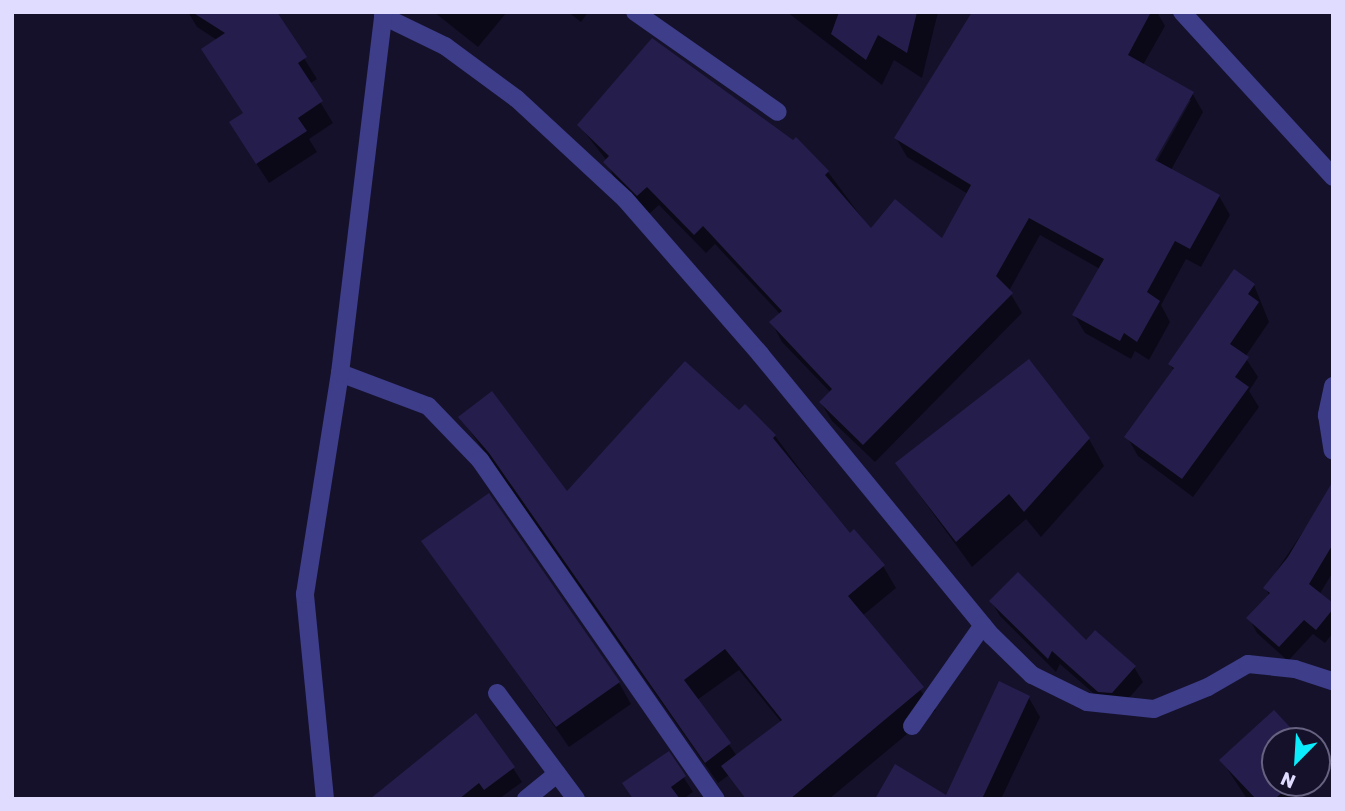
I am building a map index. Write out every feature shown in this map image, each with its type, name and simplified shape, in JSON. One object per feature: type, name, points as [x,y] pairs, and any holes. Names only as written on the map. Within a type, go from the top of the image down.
[{"type":"street","points":[[635,12],[778,112]]},
{"type":"street","points":[[1182,12],[1333,177]]},
{"type":"street","points":[[325,799],[305,594],[340,373],[383,14],[445,46],[517,99],[625,199],[760,354],[984,625],[1032,675],[1087,702],[1154,709],[1208,688],[1248,664],[1294,668],[1333,681]]},
{"type":"street","points":[[340,373],[428,406],[480,460],[716,799]]},
{"type":"street","points":[[1333,386],[1330,416],[1333,451]]},
{"type":"street","points":[[912,726],[984,625]]},
{"type":"street","points":[[497,693],[576,799]]},
{"type":"street","points":[[526,799],[557,774]]},
{"type":"building","points":[[192,12],[277,12],[307,57],[298,63],[323,101],[298,118],[307,131],[256,164],[229,122],[243,113],[201,49],[225,33]]},
{"type":"building","points":[[839,12],[917,12],[907,53],[878,35],[866,60],[831,34]]},
{"type":"building","points":[[972,12],[1151,12],[1128,55],[1194,92],[1155,160],[1220,195],[1190,249],[1175,241],[1147,292],[1160,301],[1137,342],[1124,333],[1120,341],[1072,315],[1104,259],[1029,218],[996,276],[1013,293],[863,445],[819,402],[832,389],[769,322],[782,311],[703,226],[694,235],[647,187],[637,196],[603,162],[609,156],[577,125],[652,38],[793,140],[796,137],[829,171],[825,175],[871,228],[895,199],[942,238],[971,185],[894,138]]},
{"type":"building","points":[[1234,269],[1255,284],[1248,294],[1259,302],[1230,344],[1249,357],[1235,377],[1249,387],[1182,479],[1124,437],[1174,368],[1168,364]]},
{"type":"building","points":[[1029,359],[1090,438],[1024,512],[1009,494],[956,542],[895,463]]},
{"type":"building","points":[[685,361],[739,410],[745,404],[776,435],[773,438],[850,533],[854,529],[885,565],[848,596],[924,687],[790,799],[746,799],[721,766],[782,720],[725,649],[684,680],[731,743],[705,763],[489,453],[458,417],[492,391],[567,491]]},
{"type":"building","points":[[1333,481],[1333,544],[1309,584],[1333,603],[1333,609],[1316,630],[1304,620],[1279,647],[1246,618],[1270,593],[1263,588],[1288,557]]},
{"type":"building","points":[[489,493],[620,682],[556,727],[421,541]]},
{"type":"building","points":[[1018,572],[1086,640],[1095,630],[1136,666],[1112,693],[1098,692],[1052,651],[1048,659],[989,601]]},
{"type":"building","points":[[999,681],[1030,696],[982,799],[875,799],[895,764],[946,795]]},
{"type":"building","points":[[1274,710],[1290,727],[1261,727],[1261,797],[1277,797],[1275,799],[1256,799],[1219,760]]},
{"type":"building","points":[[476,713],[515,767],[484,790],[479,783],[459,799],[370,799]]},
{"type":"building","points":[[669,751],[686,776],[671,787],[680,799],[633,799],[622,783]]}]
